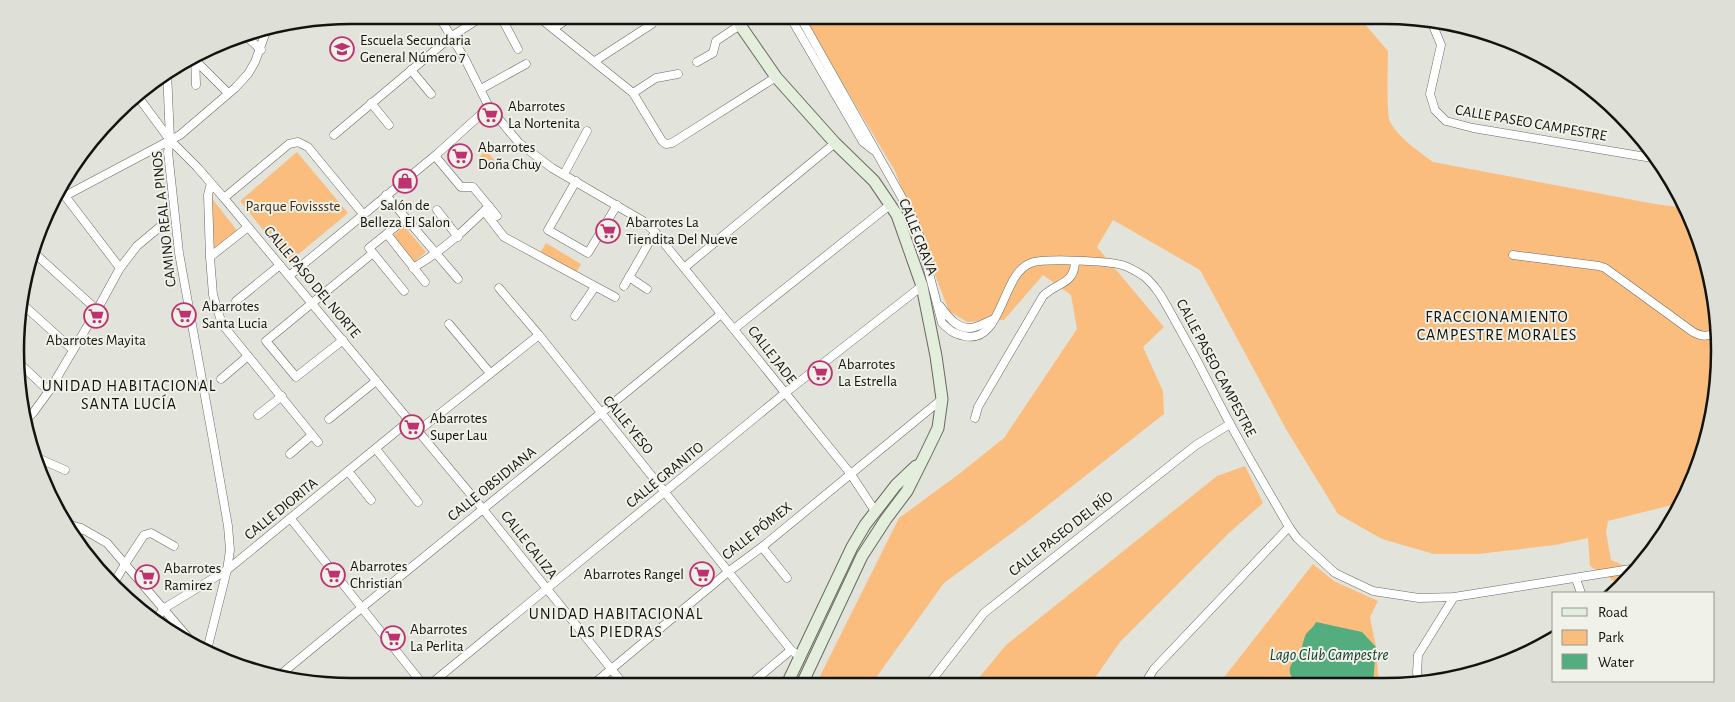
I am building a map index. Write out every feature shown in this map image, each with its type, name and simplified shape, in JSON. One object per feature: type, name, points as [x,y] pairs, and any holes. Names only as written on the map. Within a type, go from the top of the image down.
[{"type":"main road","name":"CALLE GRAVA","points":[[741,24],[776,77],[835,143],[874,180],[897,215],[922,286],[936,356],[942,399],[938,428],[923,459],[907,491],[862,556],[805,678]]},
{"type":"main road","name":"CALLE GRAVA","points":[[788,678],[796,654],[852,548],[875,511],[896,485],[923,459]]},
{"type":"street","name":"CALLE JADE","points":[[444,24],[481,89],[489,107],[525,148],[564,174],[643,221],[655,232],[850,473],[875,511]]},
{"type":"street","points":[[334,135],[452,36],[471,24]]},
{"type":"street","points":[[505,24],[518,49]]},
{"type":"street","points":[[548,24],[633,93],[662,141],[666,144],[672,143],[776,77]]},
{"type":"street","points":[[554,28],[560,24]]},
{"type":"street","points":[[595,61],[652,24]]},
{"type":"street","points":[[697,62],[713,53],[716,41],[734,24]]},
{"type":"street","name":"CALLE PASEO CAMPESTRE","points":[[794,24],[863,142],[877,152]]},
{"type":"street","name":"CALLE PASEO CAMPESTRE","points":[[804,24],[910,212],[918,231],[942,323],[952,333],[970,337],[981,334],[994,319],[1020,271],[1030,263],[1044,260],[1098,261],[1122,265],[1144,277],[1160,294],[1185,337],[1230,424],[1289,527],[1297,538],[1335,573],[1373,591],[1420,598],[1454,597],[1627,570]]},
{"type":"street","points":[[798,32],[806,27]]},
{"type":"street","name":"CALLE PASEO CAMPESTRE","points":[[1434,28],[1440,45],[1430,94],[1435,110],[1446,122],[1648,157]]},
{"type":"street","points":[[120,268],[65,196],[180,135],[248,74],[266,35]]},
{"type":"street","points":[[250,40],[260,50]]},
{"type":"street","points":[[199,61],[228,93]]},
{"type":"street","points":[[195,63],[196,85]]},
{"type":"street","points":[[481,89],[526,64]]},
{"type":"street","points":[[411,70],[430,94]]},
{"type":"street","points":[[633,93],[656,78],[678,74]]},
{"type":"street","name":"CAMINO REAL A PINOS","points":[[167,80],[170,140],[168,152],[179,253],[228,526],[230,550],[227,570],[208,646]]},
{"type":"street","name":"CALLE PASO DEL NORTE","points":[[141,100],[170,140],[224,198],[410,422]]},
{"type":"street","points":[[372,103],[389,125]]},
{"type":"street","points":[[289,276],[435,156],[489,107]]},
{"type":"street","points":[[564,174],[587,131]]},
{"type":"street","points":[[224,198],[289,144],[298,142],[308,147],[363,214]]},
{"type":"street","points":[[684,268],[835,143]]},
{"type":"street","points":[[435,156],[461,187],[474,187],[504,237],[615,297]]},
{"type":"street","points":[[576,181],[548,230],[588,253],[617,205]]},
{"type":"street","points":[[211,183],[208,194],[210,257],[213,295],[222,324],[318,442]]},
{"type":"street","points":[[386,196],[458,279]]},
{"type":"street","points":[[734,329],[891,204]]},
{"type":"street","points":[[487,209],[497,216]]},
{"type":"street","points":[[414,268],[436,255],[487,209]]},
{"type":"street","points":[[437,210],[458,237]]},
{"type":"street","points":[[404,291],[369,248],[405,219]]},
{"type":"street","points":[[30,416],[49,391],[120,268],[137,246],[162,225]]},
{"type":"street","points":[[210,257],[248,227]]},
{"type":"street","points":[[624,286],[655,232]]},
{"type":"street","points":[[387,234],[425,282]]},
{"type":"street","points":[[343,340],[296,378],[266,341],[373,253]]},
{"type":"street","points":[[1513,255],[1605,268],[1693,332],[1702,337],[1711,335]]},
{"type":"street","points":[[38,256],[97,310]]},
{"type":"street","points":[[974,418],[978,407],[1044,296],[1071,278],[1075,262]]},
{"type":"street","points":[[236,300],[280,265]]},
{"type":"street","points":[[629,277],[647,289]]},
{"type":"street","points":[[575,316],[595,286]]},
{"type":"street","name":"CALLE GRANITO","points":[[437,678],[785,394],[922,286]]},
{"type":"street","name":"CALLE YESO","points":[[499,288],[796,654]]},
{"type":"street","points":[[27,308],[73,350]]},
{"type":"street","name":"CALLE OBSIDIANA","points":[[284,671],[721,314]]},
{"type":"street","points":[[449,324],[490,373]]},
{"type":"street","points":[[418,432],[539,335]]},
{"type":"street","points":[[221,380],[248,356]]},
{"type":"street","points":[[24,368],[49,391]]},
{"type":"street","points":[[329,419],[376,381]]},
{"type":"street","points":[[258,415],[282,396]]},
{"type":"street","name":"CALLE PÓMEX","points":[[601,678],[728,572],[762,547],[942,399]]},
{"type":"street","name":"CALLE DIORITA","points":[[163,609],[227,570],[410,422]]},
{"type":"street","name":"CALLE CALIZA","points":[[410,422],[482,508],[618,678]]},
{"type":"street","name":"CALLE PASEO DEL RÍO","points":[[934,678],[984,613],[1196,445],[1230,424]]},
{"type":"street","points":[[290,454],[312,435]]},
{"type":"street","points":[[376,449],[418,502]]},
{"type":"street","points":[[43,460],[64,470]]},
{"type":"street","points":[[348,471],[372,500]]},
{"type":"street","points":[[291,519],[419,678]]},
{"type":"street","points":[[75,526],[107,543],[182,631]]},
{"type":"street","points":[[1148,678],[1154,669],[1289,527]]},
{"type":"street","points":[[79,532],[81,528]]},
{"type":"street","points":[[117,579],[147,534],[151,533],[174,546]]},
{"type":"street","points":[[762,547],[787,578]]},
{"type":"street","points":[[1576,579],[1580,592]]},
{"type":"street","points":[[1418,676],[1418,655],[1454,597]]},
{"type":"street","points":[[159,616],[163,609]]},
{"type":"street","points":[[760,678],[796,654]]},
{"type":"green space","points":[[807,24],[1365,24],[1388,51],[1390,122],[1404,139],[1433,162],[1678,207],[1700,266],[1711,330],[1711,372],[1705,415],[1694,456],[1673,505],[1608,521],[1606,532],[1611,560],[1629,568],[1615,582],[1590,566],[1588,538],[1555,545],[1478,554],[1434,554],[1382,539],[1338,514],[1286,429],[1200,270],[1113,220],[1097,247],[1164,327],[1143,347],[1163,391],[1164,414],[1028,521],[944,583],[876,678],[819,678],[899,518],[1004,438],[1077,329],[1071,295],[1043,275],[1004,320],[967,322],[949,311],[895,171]]},
{"type":"green space","points":[[486,150],[496,162],[489,168],[480,156]]},
{"type":"green space","name":"Parque Fovissste","points":[[297,152],[348,213],[289,262],[240,201]]},
{"type":"green space","points":[[211,197],[238,232],[212,252]]},
{"type":"green space","points":[[404,226],[426,252],[414,262],[393,236]]},
{"type":"green space","points":[[546,243],[581,264],[574,276],[539,255]]},
{"type":"green space","points":[[1245,466],[1263,503],[1229,533],[1120,642],[1095,678],[979,678],[1006,645],[1217,476]]},
{"type":"green space","points":[[1313,564],[1334,581],[1378,601],[1370,617],[1376,647],[1379,678],[1223,678]]},
{"type":"water","name":"Lago Club Campestre","points":[[1316,622],[1362,632],[1376,647],[1373,678],[1293,678],[1290,671],[1291,665],[1300,651],[1306,634]]},
{"type":"place","name":"Escuela Secundaria General Número 7","points":[[342,49]]},
{"type":"place","name":"Abarrotes La Nortenita","points":[[490,115]]},
{"type":"place","name":"Abarrotes Doña Chuy","points":[[460,156]]},
{"type":"place","name":"Salón de Belleza El Salon","points":[[405,181]]},
{"type":"place","name":"Abarrotes La Tiendita Del Nueve","points":[[608,231]]},
{"type":"place","name":"Abarrotes Santa Lucia","points":[[184,315]]},
{"type":"place","name":"Abarrotes Mayita","points":[[96,316]]},
{"type":"place","name":"Abarrotes La Estrella","points":[[820,373]]},
{"type":"place","name":"Abarrotes Super Lau","points":[[412,427]]},
{"type":"place","name":"Abarrotes Rangel","points":[[702,574]]},
{"type":"place","name":"Abarrotes Christian","points":[[333,575]]},
{"type":"place","name":"Abarrotes Ramirez","points":[[147,577]]},
{"type":"place","name":"Abarrotes La Perlita","points":[[393,638]]},
{"type":"district","name":"FRACCIONAMIENTO CAMPESTRE MORALES","points":[[1497,326]]},
{"type":"district","name":"UNIDAD HABITACIONAL SANTA LUCÍA","points":[[129,395]]},
{"type":"district","name":"UNIDAD HABITACIONAL LAS PIEDRAS","points":[[616,623]]}]
